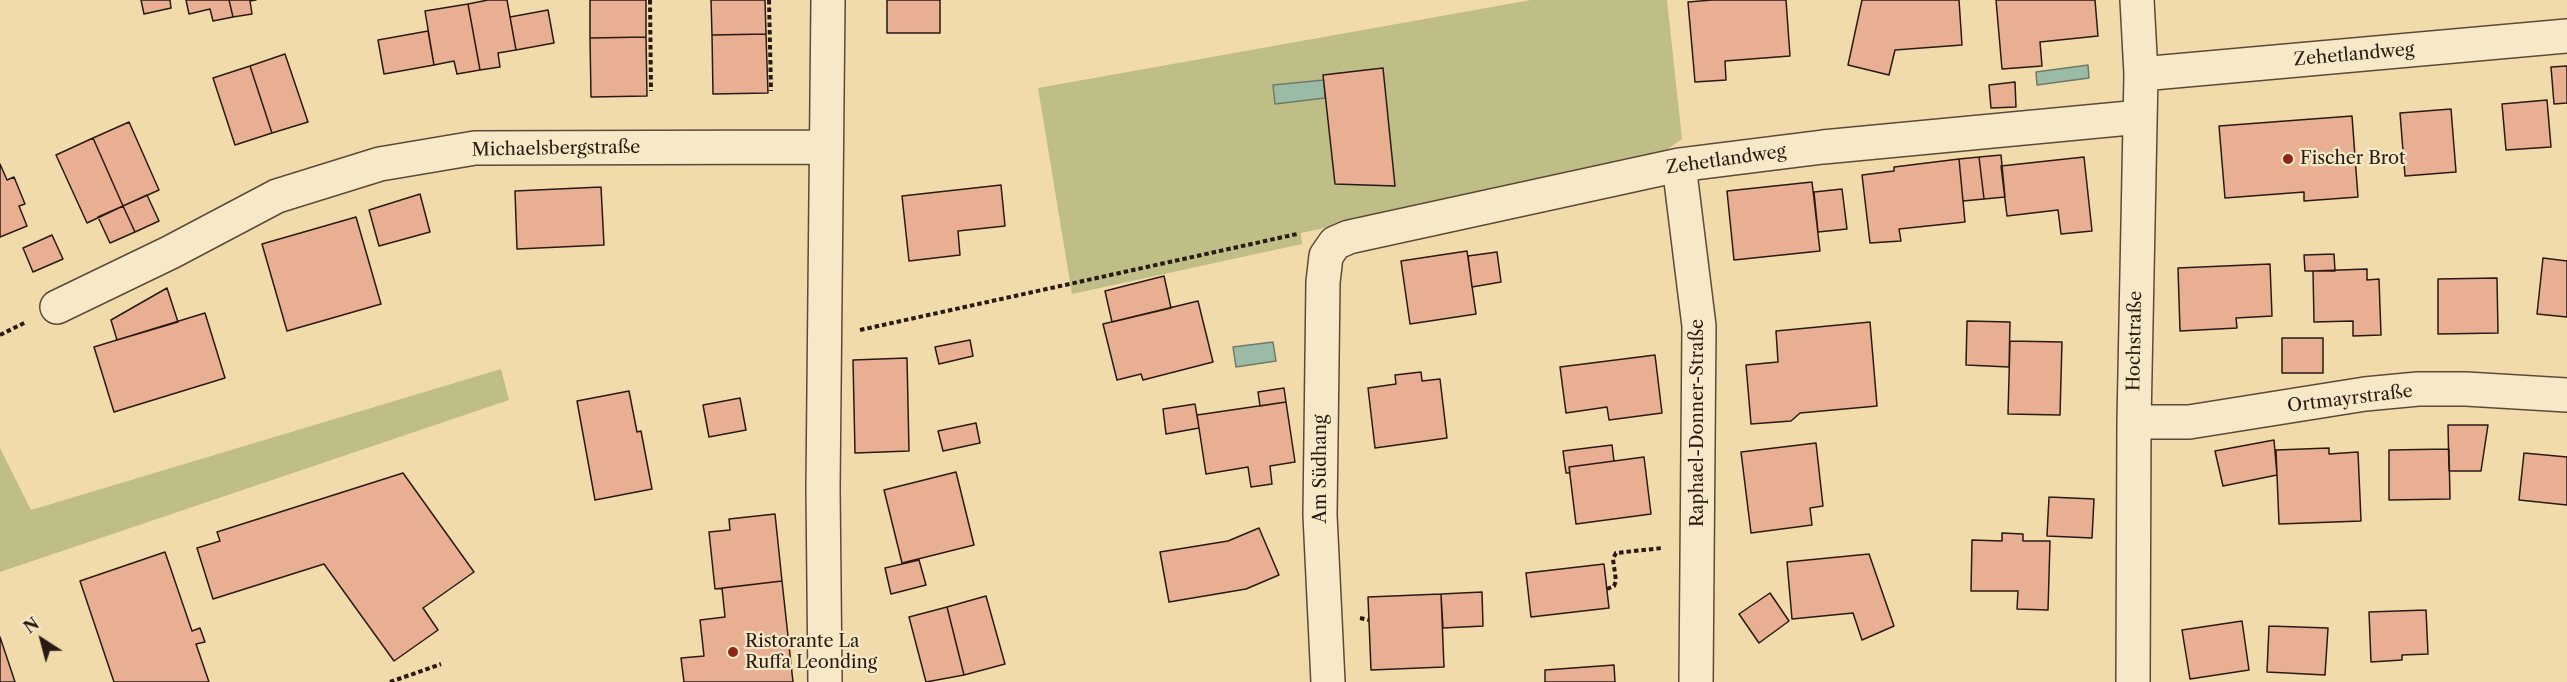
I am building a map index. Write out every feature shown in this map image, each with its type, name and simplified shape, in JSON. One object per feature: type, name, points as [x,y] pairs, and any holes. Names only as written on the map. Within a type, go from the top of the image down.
[{"type":"street","points":[[825,682],[824,333],[813,147],[828,0]]},
{"type":"street","name":"Hochstraße","points":[[2133,682],[2133,422],[2141,74],[2137,0]]},
{"type":"street","name":"Zehetlandweg","points":[[2141,74],[2567,36]]},
{"type":"street","name":"Zehetlandweg","points":[[1329,252],[1335,243],[1349,237],[1678,165],[1823,147],[2140,117]]},
{"type":"street","name":"Michaelsbergstraße","points":[[57,307],[184,245],[277,196],[380,165],[475,148],[813,147]]},
{"type":"street","name":"Raphael-Donner-Straße","points":[[1678,165],[1699,326],[1696,682]]},
{"type":"street","name":"Am Südhang","points":[[1328,682],[1320,515],[1329,252]]},
{"type":"street","name":"Ortmayrstraße","points":[[2133,422],[2189,422],[2365,394],[2418,389],[2466,389],[2567,395]]},
{"type":"path","points":[[650,0],[651,91]]},
{"type":"path","points":[[769,0],[771,91]]},
{"type":"path","points":[[824,333],[845,334],[1290,234],[1314,234],[1329,252]]},
{"type":"path","points":[[1607,589],[1614,586],[1616,581],[1612,559],[1616,553],[1698,544]]},
{"type":"path","points":[[390,682],[441,664]]},
{"type":"shaded area","points":[[1531,0],[1667,0],[1682,139],[1665,151],[1634,161],[1301,233],[1302,244],[1072,294],[1038,88]]},
{"type":"shaded area","points":[[2088,65],[2089,78],[2037,85],[2036,72]]},
{"type":"shaded area","points":[[1324,80],[1325,98],[1275,104],[1273,85]]},
{"type":"shaded area","points":[[1273,342],[1276,361],[1236,367],[1233,347]]},
{"type":"shaded area","points":[[501,369],[509,400],[0,572],[0,448],[31,510]]},
{"type":"building","points":[[141,0],[170,0],[171,8],[144,14]]},
{"type":"building","points":[[186,0],[229,0],[233,17],[213,21],[210,9],[189,14]]},
{"type":"building","points":[[229,0],[256,0],[250,1],[252,14],[233,17]]},
{"type":"building","points":[[488,0],[507,0],[516,50],[498,53],[500,67],[480,70],[468,4]]},
{"type":"building","points":[[590,0],[646,0],[646,37],[590,38]]},
{"type":"building","points":[[711,0],[765,0],[766,34],[712,35]]},
{"type":"building","points":[[887,0],[940,0],[940,33],[887,33]]},
{"type":"building","points":[[1786,0],[1790,56],[1725,61],[1726,80],[1695,82],[1688,2]]},
{"type":"building","points":[[1862,0],[1959,0],[1962,45],[1895,50],[1889,75],[1848,65]]},
{"type":"building","points":[[1996,0],[2095,0],[2098,36],[2040,42],[2042,66],[2002,69]]},
{"type":"building","points":[[468,4],[480,70],[457,74],[454,61],[434,65],[425,11]]},
{"type":"building","points":[[548,10],[554,43],[516,50],[510,17]]},
{"type":"building","points":[[428,31],[434,65],[384,74],[378,40]]},
{"type":"building","points":[[766,34],[768,93],[713,94],[712,35]]},
{"type":"building","points":[[646,37],[647,96],[591,97],[590,38]]},
{"type":"building","points":[[285,54],[308,122],[272,133],[250,66]]},
{"type":"building","points":[[250,66],[272,133],[235,145],[213,78]]},
{"type":"building","points":[[2567,66],[2567,103],[2554,104],[2551,67]]},
{"type":"building","points":[[1383,68],[1395,186],[1335,184],[1323,75]]},
{"type":"building","points":[[2015,82],[2016,107],[1991,108],[1989,85]]},
{"type":"building","points":[[2547,100],[2551,147],[2506,150],[2502,104]]},
{"type":"building","points":[[2451,109],[2456,172],[2405,176],[2400,113]]},
{"type":"building","name":"Fischer Brot","points":[[2352,116],[2358,197],[2304,201],[2304,192],[2225,198],[2219,126]]},
{"type":"building","points":[[129,122],[159,190],[123,206],[93,138]]},
{"type":"building","points":[[93,138],[123,206],[87,223],[56,155]]},
{"type":"building","points":[[2001,155],[2005,197],[1984,199],[1979,157]]},
{"type":"building","points":[[1979,157],[1984,199],[1963,201],[1959,159]]},
{"type":"building","points":[[2084,157],[2092,231],[2061,234],[2058,210],[2007,216],[2001,166]]},
{"type":"building","points":[[1959,159],[1965,222],[1899,229],[1901,241],[1870,243],[1862,175],[1894,171],[1894,167]]},
{"type":"building","points":[[0,164],[7,180],[14,177],[25,204],[19,206],[27,226],[0,237]]},
{"type":"building","points":[[1812,182],[1820,251],[1734,260],[1727,191]]},
{"type":"building","points":[[1001,185],[1005,226],[958,231],[960,255],[909,261],[902,196]]},
{"type":"building","points":[[601,187],[604,245],[517,249],[515,191]]},
{"type":"building","points":[[1842,189],[1847,229],[1818,232],[1814,192]]},
{"type":"building","points":[[420,194],[430,232],[379,246],[369,210]]},
{"type":"building","points":[[147,195],[159,221],[135,232],[123,206]]},
{"type":"building","points":[[123,206],[135,232],[110,243],[98,217]]},
{"type":"building","points":[[356,217],[381,304],[287,331],[262,244]]},
{"type":"building","points":[[52,235],[63,259],[33,272],[23,248]]},
{"type":"building","points":[[1467,251],[1476,314],[1410,324],[1401,261]]},
{"type":"building","points":[[1497,252],[1501,282],[1472,287],[1468,256]]},
{"type":"building","points":[[2334,254],[2335,271],[2305,271],[2304,255]]},
{"type":"building","points":[[2543,258],[2567,261],[2567,317],[2537,314]]},
{"type":"building","points":[[2270,264],[2272,316],[2236,318],[2237,328],[2180,331],[2178,268]]},
{"type":"building","points":[[2367,269],[2367,280],[2379,279],[2381,335],[2353,336],[2353,321],[2314,322],[2313,271]]},
{"type":"building","points":[[1164,276],[1171,308],[1112,322],[1105,291]]},
{"type":"building","points":[[2497,278],[2498,333],[2438,334],[2438,279]]},
{"type":"building","points":[[167,288],[178,322],[117,340],[111,320]]},
{"type":"building","points":[[1198,301],[1213,362],[1143,380],[1141,374],[1117,380],[1103,324]]},
{"type":"building","points":[[205,313],[225,378],[114,412],[94,347]]},
{"type":"building","points":[[1967,321],[2010,322],[2009,367],[1966,365]]},
{"type":"building","points":[[1870,322],[1877,406],[1800,413],[1791,421],[1751,424],[1746,365],[1778,362],[1776,331]]},
{"type":"building","points":[[2282,338],[2323,338],[2323,373],[2282,373]]},
{"type":"building","points":[[970,340],[973,356],[939,364],[935,347]]},
{"type":"building","points":[[2010,341],[2062,342],[2060,415],[2008,414]]},
{"type":"building","points":[[1655,355],[1662,413],[1609,420],[1607,407],[1566,413],[1560,367]]},
{"type":"building","points":[[907,358],[909,451],[855,453],[853,360]]},
{"type":"building","points":[[1421,372],[1422,381],[1440,379],[1447,438],[1375,448],[1368,388],[1396,384],[1395,375]]},
{"type":"building","points":[[1284,388],[1286,402],[1260,406],[1258,392]]},
{"type":"building","points":[[629,391],[637,432],[641,431],[652,489],[595,500],[577,401]]},
{"type":"building","points":[[740,398],[746,430],[709,437],[703,405]]},
{"type":"building","points":[[1286,402],[1295,462],[1270,466],[1272,484],[1251,487],[1248,467],[1206,474],[1197,415]]},
{"type":"building","points":[[1195,404],[1199,428],[1166,434],[1163,409]]},
{"type":"building","points":[[976,423],[980,443],[943,451],[938,431]]},
{"type":"building","points":[[2448,425],[2488,425],[2481,471],[2449,471]]},
{"type":"building","points":[[2274,440],[2277,475],[2223,486],[2215,451]]},
{"type":"building","points":[[1816,443],[1823,506],[1810,508],[1812,525],[1751,533],[1741,452]]},
{"type":"building","points":[[1612,445],[1614,461],[1569,467],[1570,473],[1566,473],[1563,451]]},
{"type":"building","points":[[2329,448],[2329,454],[2358,452],[2361,521],[2279,524],[2276,450]]},
{"type":"building","points":[[2449,449],[2450,499],[2389,500],[2389,450]]},
{"type":"building","points":[[2524,453],[2567,457],[2567,505],[2519,500]]},
{"type":"building","points":[[1644,457],[1651,514],[1576,524],[1569,467]]},
{"type":"building","points":[[956,472],[974,545],[902,563],[884,490]]},
{"type":"building","points":[[403,473],[474,572],[423,608],[438,630],[394,661],[324,564],[213,599],[197,548],[220,541],[217,532]]},
{"type":"building","points":[[2049,497],[2094,499],[2092,538],[2047,536]]},
{"type":"building","points":[[775,514],[782,581],[715,589],[709,532],[730,530],[729,519]]},
{"type":"building","points":[[1259,528],[1279,575],[1246,589],[1169,602],[1160,552],[1228,541]]},
{"type":"building","points":[[2002,533],[2023,534],[2023,541],[2050,541],[2048,610],[2017,609],[2018,591],[1971,591],[1972,540],[2002,541]]},
{"type":"building","points":[[165,552],[192,631],[200,628],[205,642],[196,644],[209,682],[114,682],[80,581]]},
{"type":"building","points":[[1869,554],[1894,626],[1862,640],[1853,613],[1792,619],[1787,562]]},
{"type":"building","points":[[919,560],[926,585],[891,594],[885,568]]},
{"type":"building","points":[[1604,564],[1609,608],[1531,617],[1526,573]]},
{"type":"building","points":[[782,581],[793,682],[684,682],[681,658],[704,656],[700,620],[725,617],[722,588]]},
{"type":"building","points":[[1482,592],[1483,626],[1443,628],[1441,594]]},
{"type":"building","points":[[1770,593],[1789,621],[1759,643],[1739,614]]},
{"type":"building","points":[[1441,594],[1444,667],[1371,670],[1368,597]]},
{"type":"building","points":[[986,596],[1005,664],[964,675],[947,607]]},
{"type":"building","points":[[947,607],[964,675],[926,682],[909,617]]},
{"type":"building","points":[[2426,610],[2428,654],[2402,655],[2402,660],[2371,662],[2369,612]]},
{"type":"building","points":[[2242,621],[2249,670],[2190,679],[2182,630]]},
{"type":"building","points":[[2269,626],[2328,628],[2325,675],[2267,672]]},
{"type":"building","points":[[0,637],[15,682],[0,682]]},
{"type":"building","points":[[1614,665],[1615,682],[1545,682],[1545,670]]},
{"type":"place","name":"Fischer Brot","points":[[2288,159]]},
{"type":"place","name":"Ristorante La Ruffa Leonding","points":[[733,652]]}]
